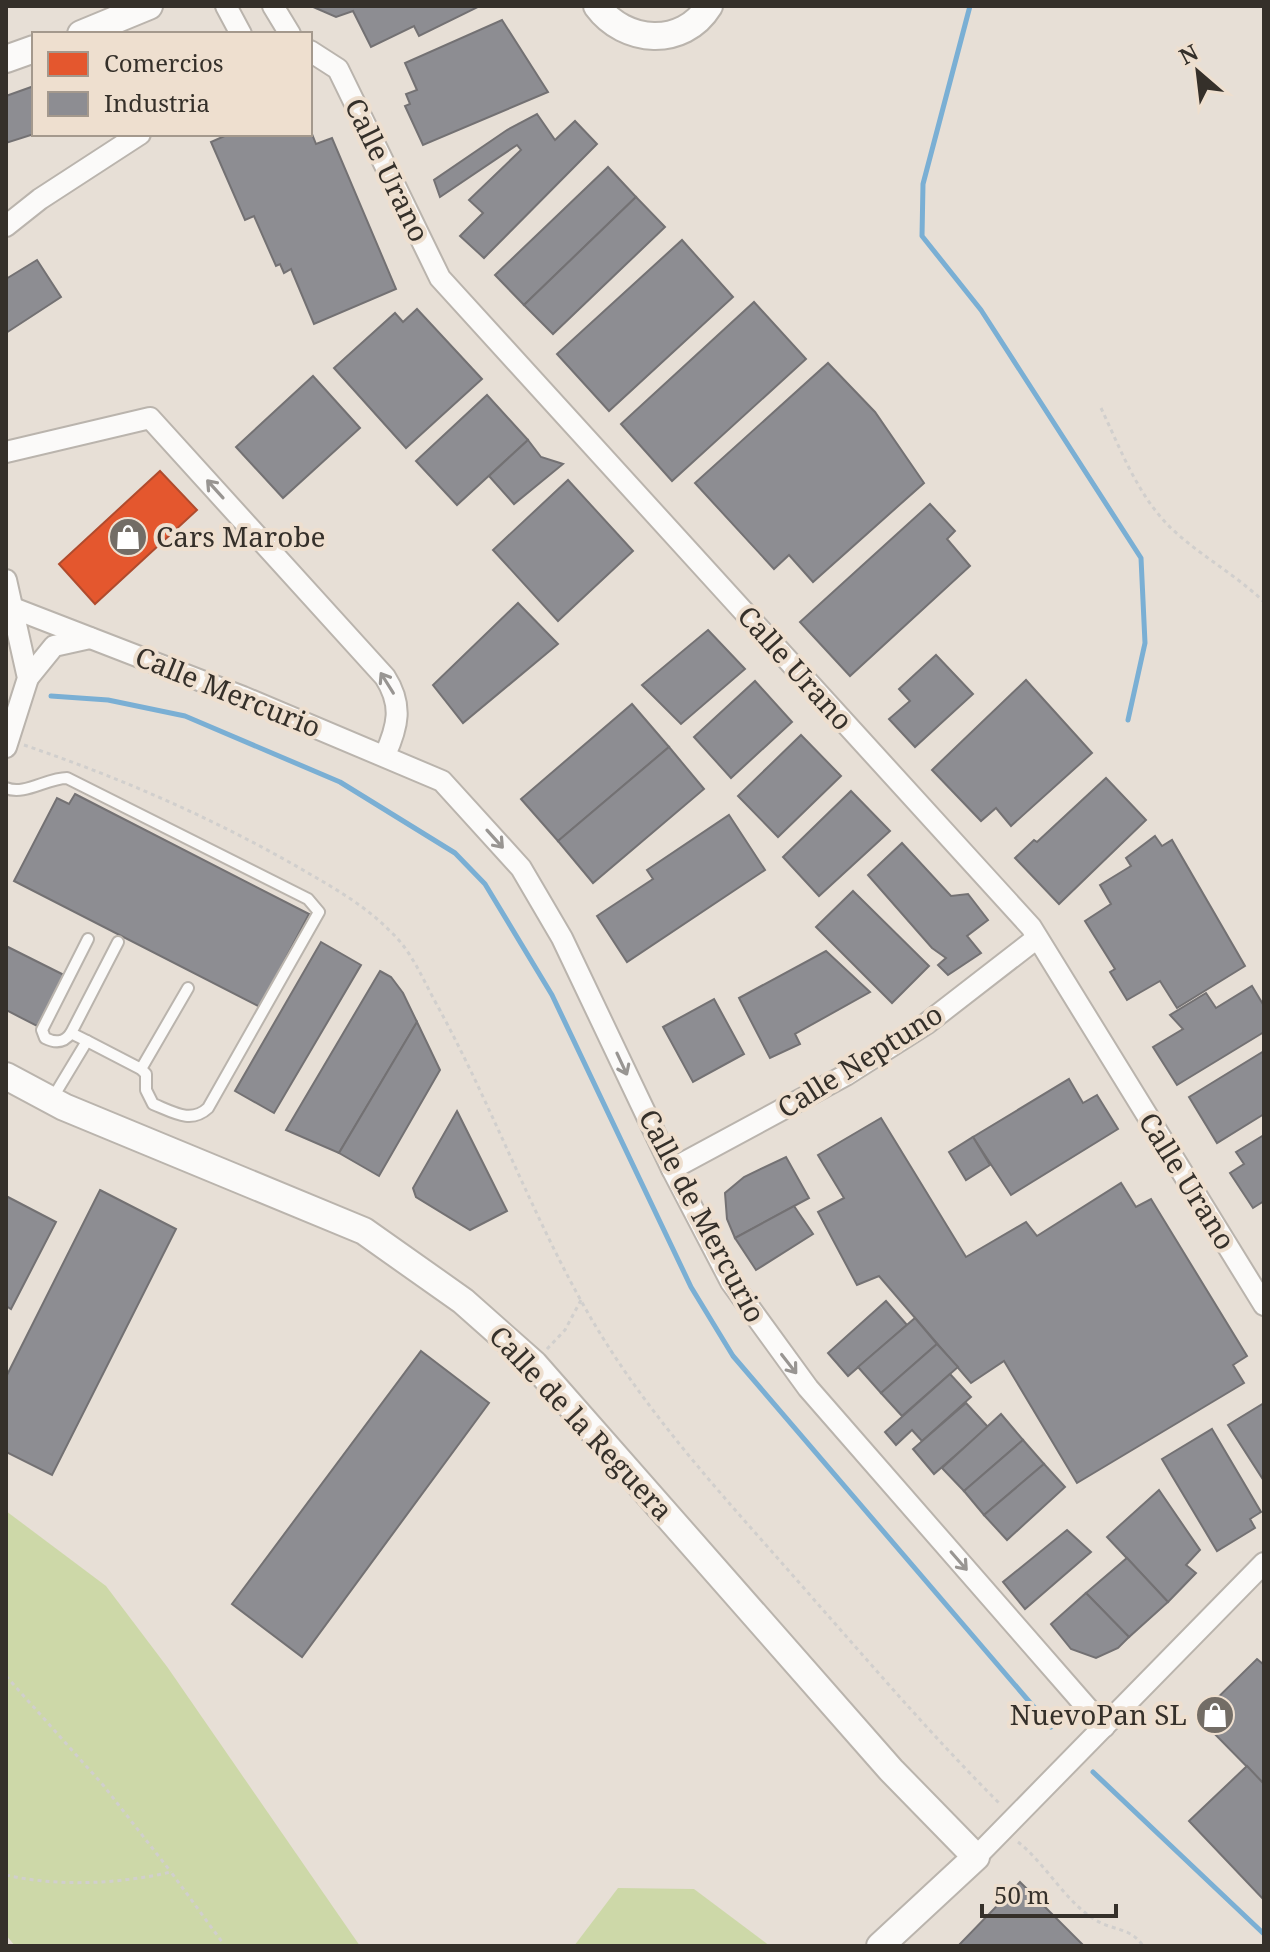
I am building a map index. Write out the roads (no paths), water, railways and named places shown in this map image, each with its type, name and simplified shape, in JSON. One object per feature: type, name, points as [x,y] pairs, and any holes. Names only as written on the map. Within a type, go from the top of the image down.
[{"type":"street","points":[[86,32],[149,6]]},
{"type":"street","points":[[226,6],[240,32]]},
{"type":"street","points":[[273,6],[289,32]]},
{"type":"street","points":[[597,6],[623,30],[644,36],[666,36],[686,28],[709,6]]},
{"type":"street","points":[[6,59],[32,50]]},
{"type":"street","name":"Calle Urano","points":[[312,52],[338,69],[440,278],[1037,938],[1264,1305]]},
{"type":"street","points":[[6,226],[40,199],[137,136]]},
{"type":"street","points":[[6,452],[150,418],[385,677],[394,691],[399,720],[385,755]]},
{"type":"street","points":[[6,580],[28,678]]},
{"type":"street","name":"Calle Mercurio","points":[[13,608],[385,755],[442,781]]},
{"type":"street","points":[[8,743],[28,678],[54,646],[90,638]]},
{"type":"street","name":"Calle de Mercurio","points":[[442,781],[521,868],[556,927],[672,1169],[731,1282],[767,1336],[808,1388],[1104,1727]]},
{"type":"street","name":"Calle Neptuno","points":[[672,1169],[846,1075],[926,1024],[1037,938]]},
{"type":"street","name":"Calle de la Reguera","points":[[6,1076],[51,1100],[364,1231],[463,1301],[534,1364],[891,1770],[976,1857]]},
{"type":"street","points":[[880,1946],[976,1857],[1264,1563]]},
{"type":"lane","points":[[6,788],[19,791],[55,778],[67,778],[316,905],[316,921],[208,1108],[200,1115],[187,1117],[153,1104],[146,1090],[146,1074],[141,1069],[71,1033]]},
{"type":"lane","points":[[88,939],[42,1030],[45,1038],[53,1042],[62,1041],[71,1033],[118,942]]},
{"type":"lane","points":[[141,1069],[188,988]]},
{"type":"lane","points":[[51,1100],[87,1041]]},
{"type":"waterway","points":[[970,6],[923,184],[922,236],[981,310],[1141,558],[1145,643],[1128,720]]},
{"type":"waterway","points":[[51,696],[108,700],[185,716],[340,782],[455,853],[485,884],[552,995],[691,1287],[733,1356],[1051,1727]]},
{"type":"waterway","points":[[1093,1772],[1264,1934]]},
{"type":"place","name":"Cars Marobe","points":[[128,537]]},
{"type":"place","name":"NuevoPan SL","points":[[1215,1715]]}]
